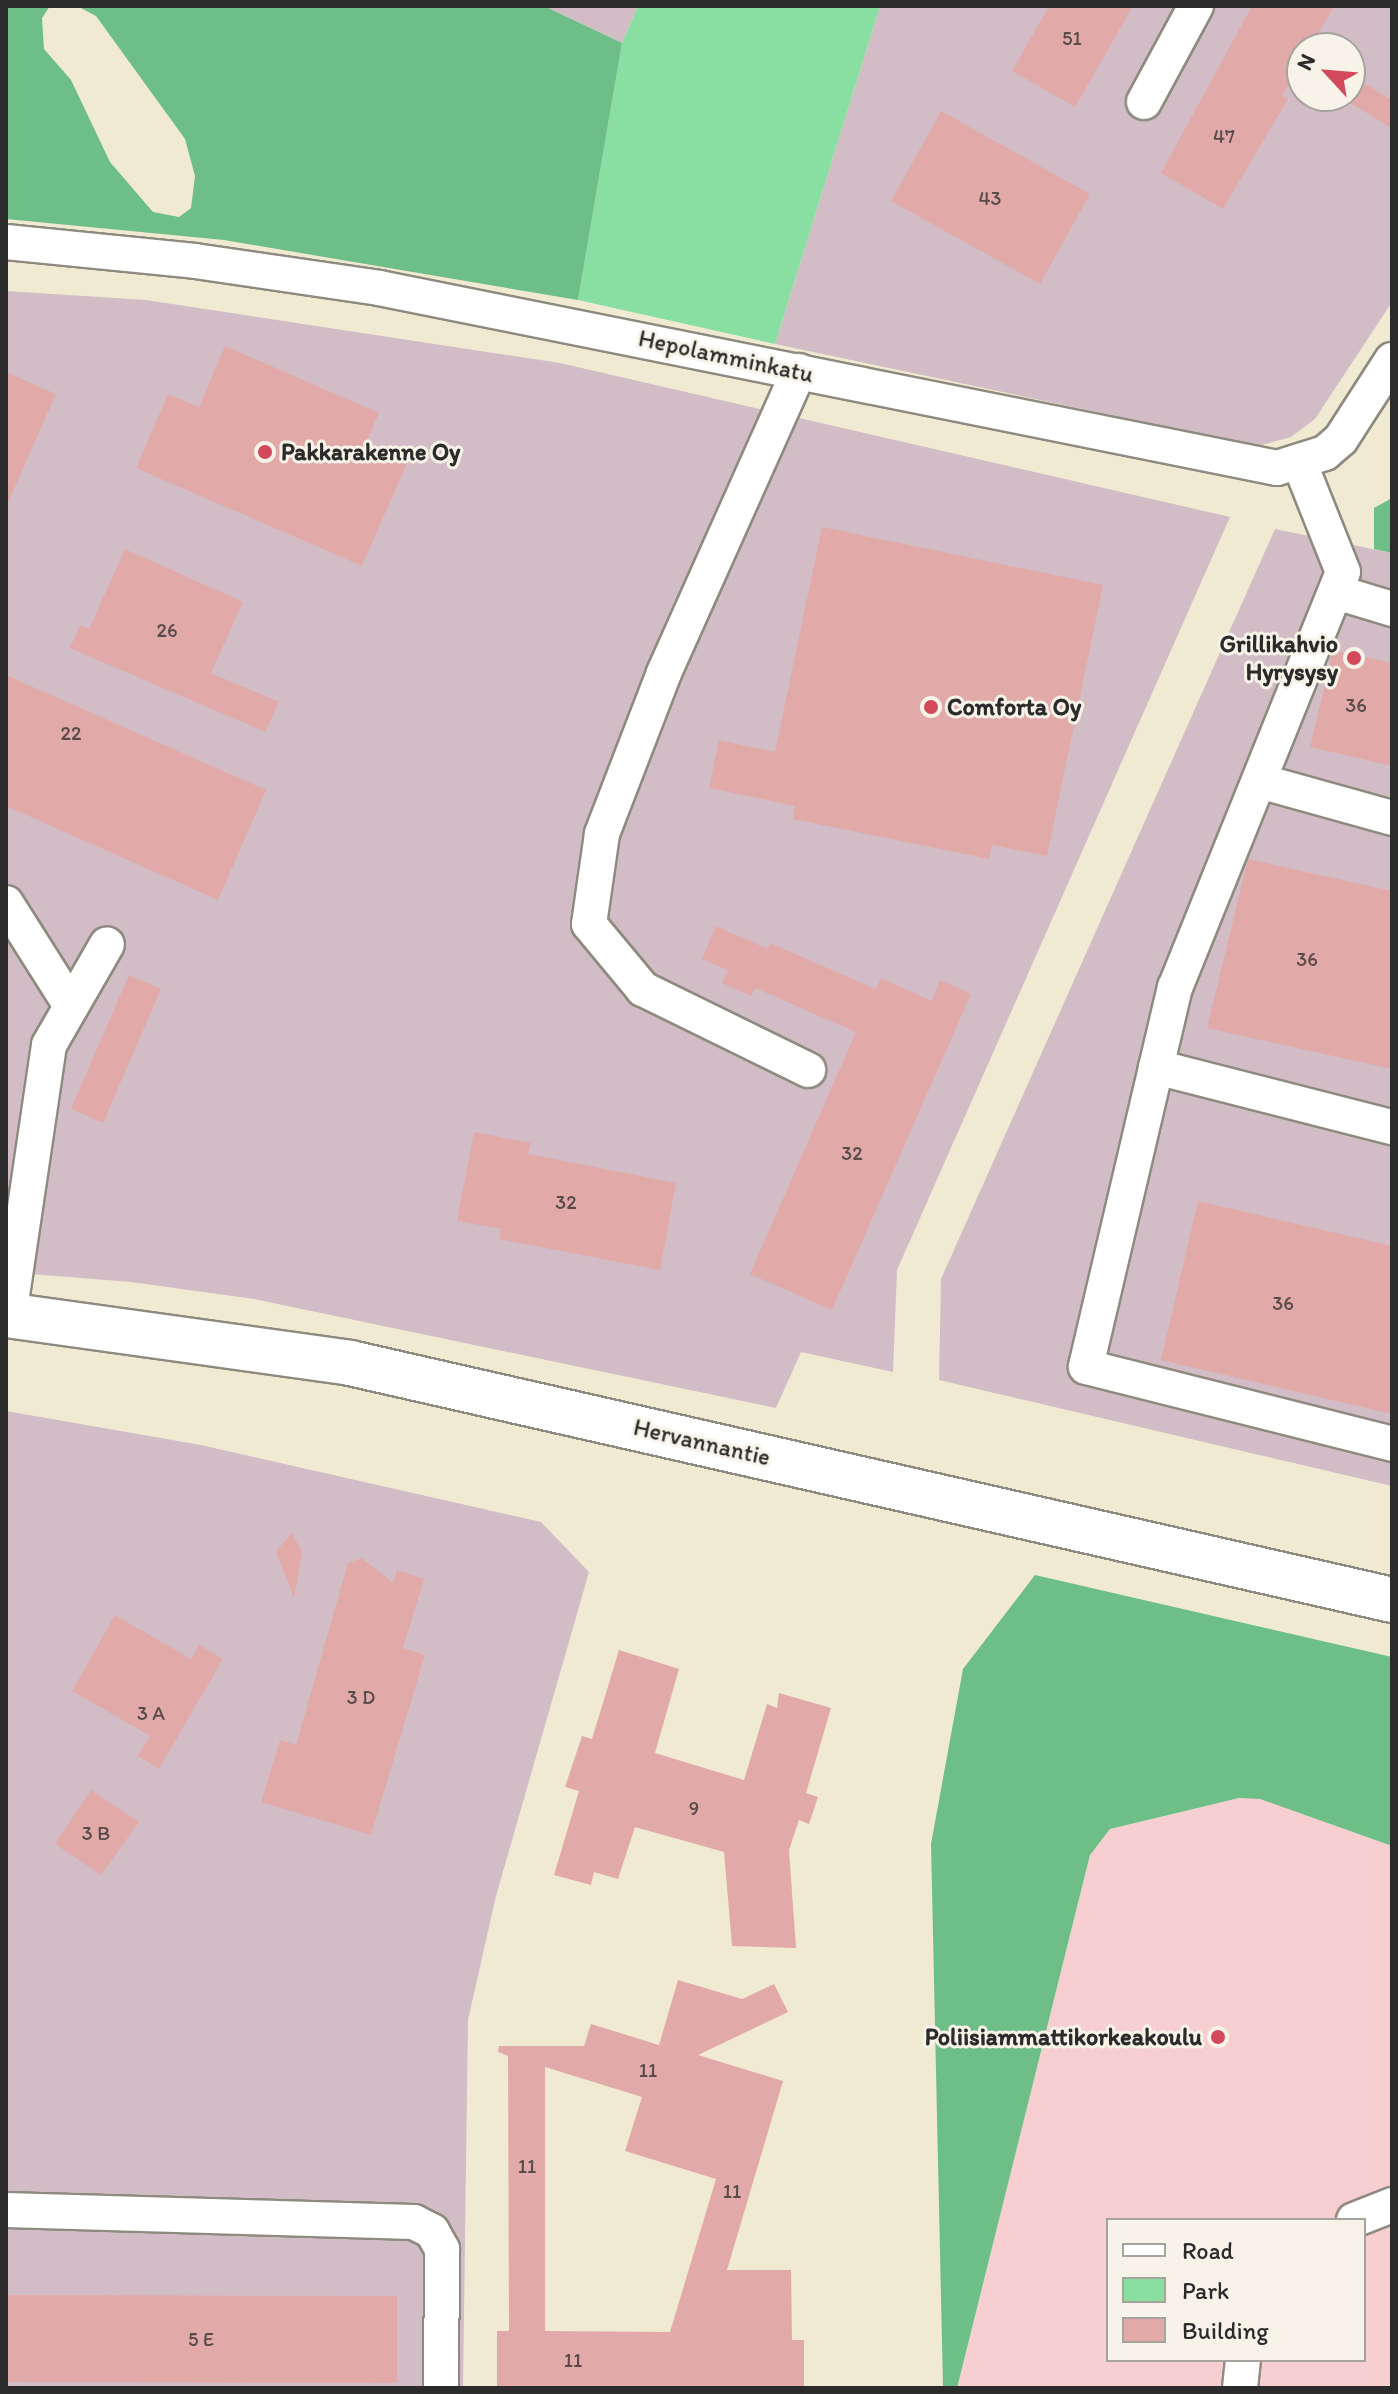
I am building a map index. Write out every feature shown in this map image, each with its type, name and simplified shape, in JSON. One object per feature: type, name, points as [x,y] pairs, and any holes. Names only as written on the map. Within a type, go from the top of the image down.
[{"type":"main road","name":"Hervannantie","points":[[7,1316],[350,1363],[1392,1600]]},
{"type":"street","points":[[1144,102],[1196,6]]},
{"type":"street","name":"Hepolamminkatu","points":[[6,242],[195,261],[379,288],[1277,468],[1300,464],[1341,439],[1392,360]]},
{"type":"street","points":[[799,371],[664,673],[602,834],[589,924],[643,989],[808,1070]]},
{"type":"street","points":[[1300,464],[1343,572],[1175,987],[1086,1367],[1392,1444]]},
{"type":"street","points":[[1336,592],[1392,609]]},
{"type":"street","points":[[1259,781],[1392,818]]},
{"type":"street","points":[[6,903],[71,1006]]},
{"type":"street","points":[[7,1316],[49,1045],[107,944]]},
{"type":"street","points":[[1156,1067],[1392,1127]]},
{"type":"street","points":[[1359,2218],[1392,2205]]},
{"type":"street","points":[[6,2210],[414,2222],[432,2231],[442,2249],[441,2388]]},
{"type":"street","points":[[1240,2388],[1243,2362]]},
{"type":"shaded area","points":[[544,6],[638,6],[622,43]]},
{"type":"shaded area","points":[[880,6],[1392,6],[1392,302],[1315,419],[1291,437],[1258,446],[775,344]]},
{"type":"shaded area","points":[[6,291],[146,300],[560,363],[1230,517],[897,1270],[893,1372],[801,1352],[776,1408],[254,1299],[131,1282],[6,1272]]},
{"type":"shaded area","points":[[1275,529],[1392,553],[1392,1486],[939,1380],[941,1279]]},
{"type":"shaded area","points":[[6,1411],[201,1445],[541,1522],[589,1572],[496,1896],[468,2020],[463,2388],[6,2388]]},
{"type":"shaded area","name":"Poliisiammattikorkeakoulu","points":[[1239,1798],[1260,1799],[1392,1846],[1392,2388],[957,2388],[1090,1855],[1110,1829]]},
{"type":"green space","points":[[6,6],[50,6],[42,18],[44,49],[71,80],[110,162],[153,212],[179,217],[191,208],[195,176],[185,139],[96,16],[77,6],[544,6],[622,43],[578,300],[224,240],[6,219]]},
{"type":"green space","points":[[638,6],[880,6],[775,344],[578,300],[622,43]]},
{"type":"green space","points":[[1392,498],[1392,553],[1374,549],[1374,508]]},
{"type":"green space","points":[[1035,1575],[1392,1657],[1392,1846],[1260,1799],[1239,1798],[1110,1829],[1090,1855],[957,2388],[943,2388],[931,1844],[963,1669]]},
{"type":"building","points":[[1049,6],[1133,6],[1075,107],[1012,71]]},
{"type":"building","points":[[1252,6],[1334,6],[1319,32],[1286,32],[1286,89],[1282,96],[1286,102],[1223,209],[1161,173]]},
{"type":"building","points":[[1366,85],[1392,100],[1392,128],[1365,112]]},
{"type":"building","points":[[941,111],[1090,194],[1040,284],[891,201]]},
{"type":"building","name":"Pakkarakenne Oy","points":[[225,346],[379,413],[366,443],[408,461],[362,566],[136,468],[168,394],[199,407]]},
{"type":"building","points":[[6,372],[56,394],[6,507]]},
{"type":"building","name":"Comforta Oy","points":[[822,527],[1103,585],[1047,856],[992,845],[989,859],[793,819],[795,806],[709,788],[719,740],[775,752]]},
{"type":"building","points":[[125,549],[243,602],[211,673],[279,702],[265,732],[70,648],[80,625],[89,629]]},
{"type":"building","points":[[1333,650],[1392,663],[1392,766],[1310,747]]},
{"type":"building","points":[[6,675],[266,790],[218,900],[6,806]]},
{"type":"building","points":[[1248,859],[1392,891],[1392,1069],[1207,1028]]},
{"type":"building","points":[[716,926],[768,949],[770,943],[876,989],[881,978],[932,1001],[940,980],[971,994],[832,1310],[750,1274],[856,1032],[755,988],[751,996],[722,983],[728,970],[702,959]]},
{"type":"building","points":[[129,975],[161,989],[103,1123],[71,1109]]},
{"type":"building","points":[[474,1132],[531,1143],[528,1154],[676,1183],[660,1270],[499,1239],[501,1229],[457,1221]]},
{"type":"building","points":[[1198,1201],[1392,1246],[1392,1414],[1161,1360]]},
{"type":"building","points":[[292,1533],[302,1552],[294,1598],[276,1551]]},
{"type":"building","points":[[362,1558],[393,1583],[397,1570],[424,1579],[403,1648],[425,1655],[371,1835],[261,1802],[280,1740],[296,1745],[348,1563]]},
{"type":"building","points":[[115,1615],[191,1659],[199,1645],[223,1659],[159,1769],[138,1756],[150,1736],[72,1691]]},
{"type":"building","points":[[619,1650],[679,1669],[655,1753],[744,1780],[767,1704],[777,1708],[779,1693],[831,1708],[806,1793],[818,1797],[809,1824],[799,1820],[789,1850],[796,1948],[732,1946],[724,1852],[635,1827],[618,1879],[594,1872],[591,1885],[554,1875],[579,1791],[565,1787],[582,1736],[592,1739]]},
{"type":"building","points":[[91,1790],[139,1822],[101,1875],[55,1844]]},
{"type":"building","points":[[678,1980],[742,1999],[774,1984],[788,2012],[698,2055],[783,2081],[727,2270],[791,2270],[792,2340],[804,2340],[804,2388],[497,2388],[497,2331],[509,2331],[508,2056],[498,2052],[499,2046],[584,2046],[591,2024],[659,2045]],"holes":[[[545,2067],[642,2097],[625,2151],[716,2179],[670,2332],[545,2331]]]},
{"type":"building","points":[[6,2295],[397,2296],[397,2383],[6,2382]]},
{"type":"place","name":"Pakkarakenne Oy","points":[[265,452]]},
{"type":"place","name":"Grillikahvio Hyrysysy","points":[[1354,658]]},
{"type":"place","name":"Comforta Oy","points":[[931,707]]},
{"type":"place","name":"Poliisiammattikorkeakoulu","points":[[1218,2037]]}]
